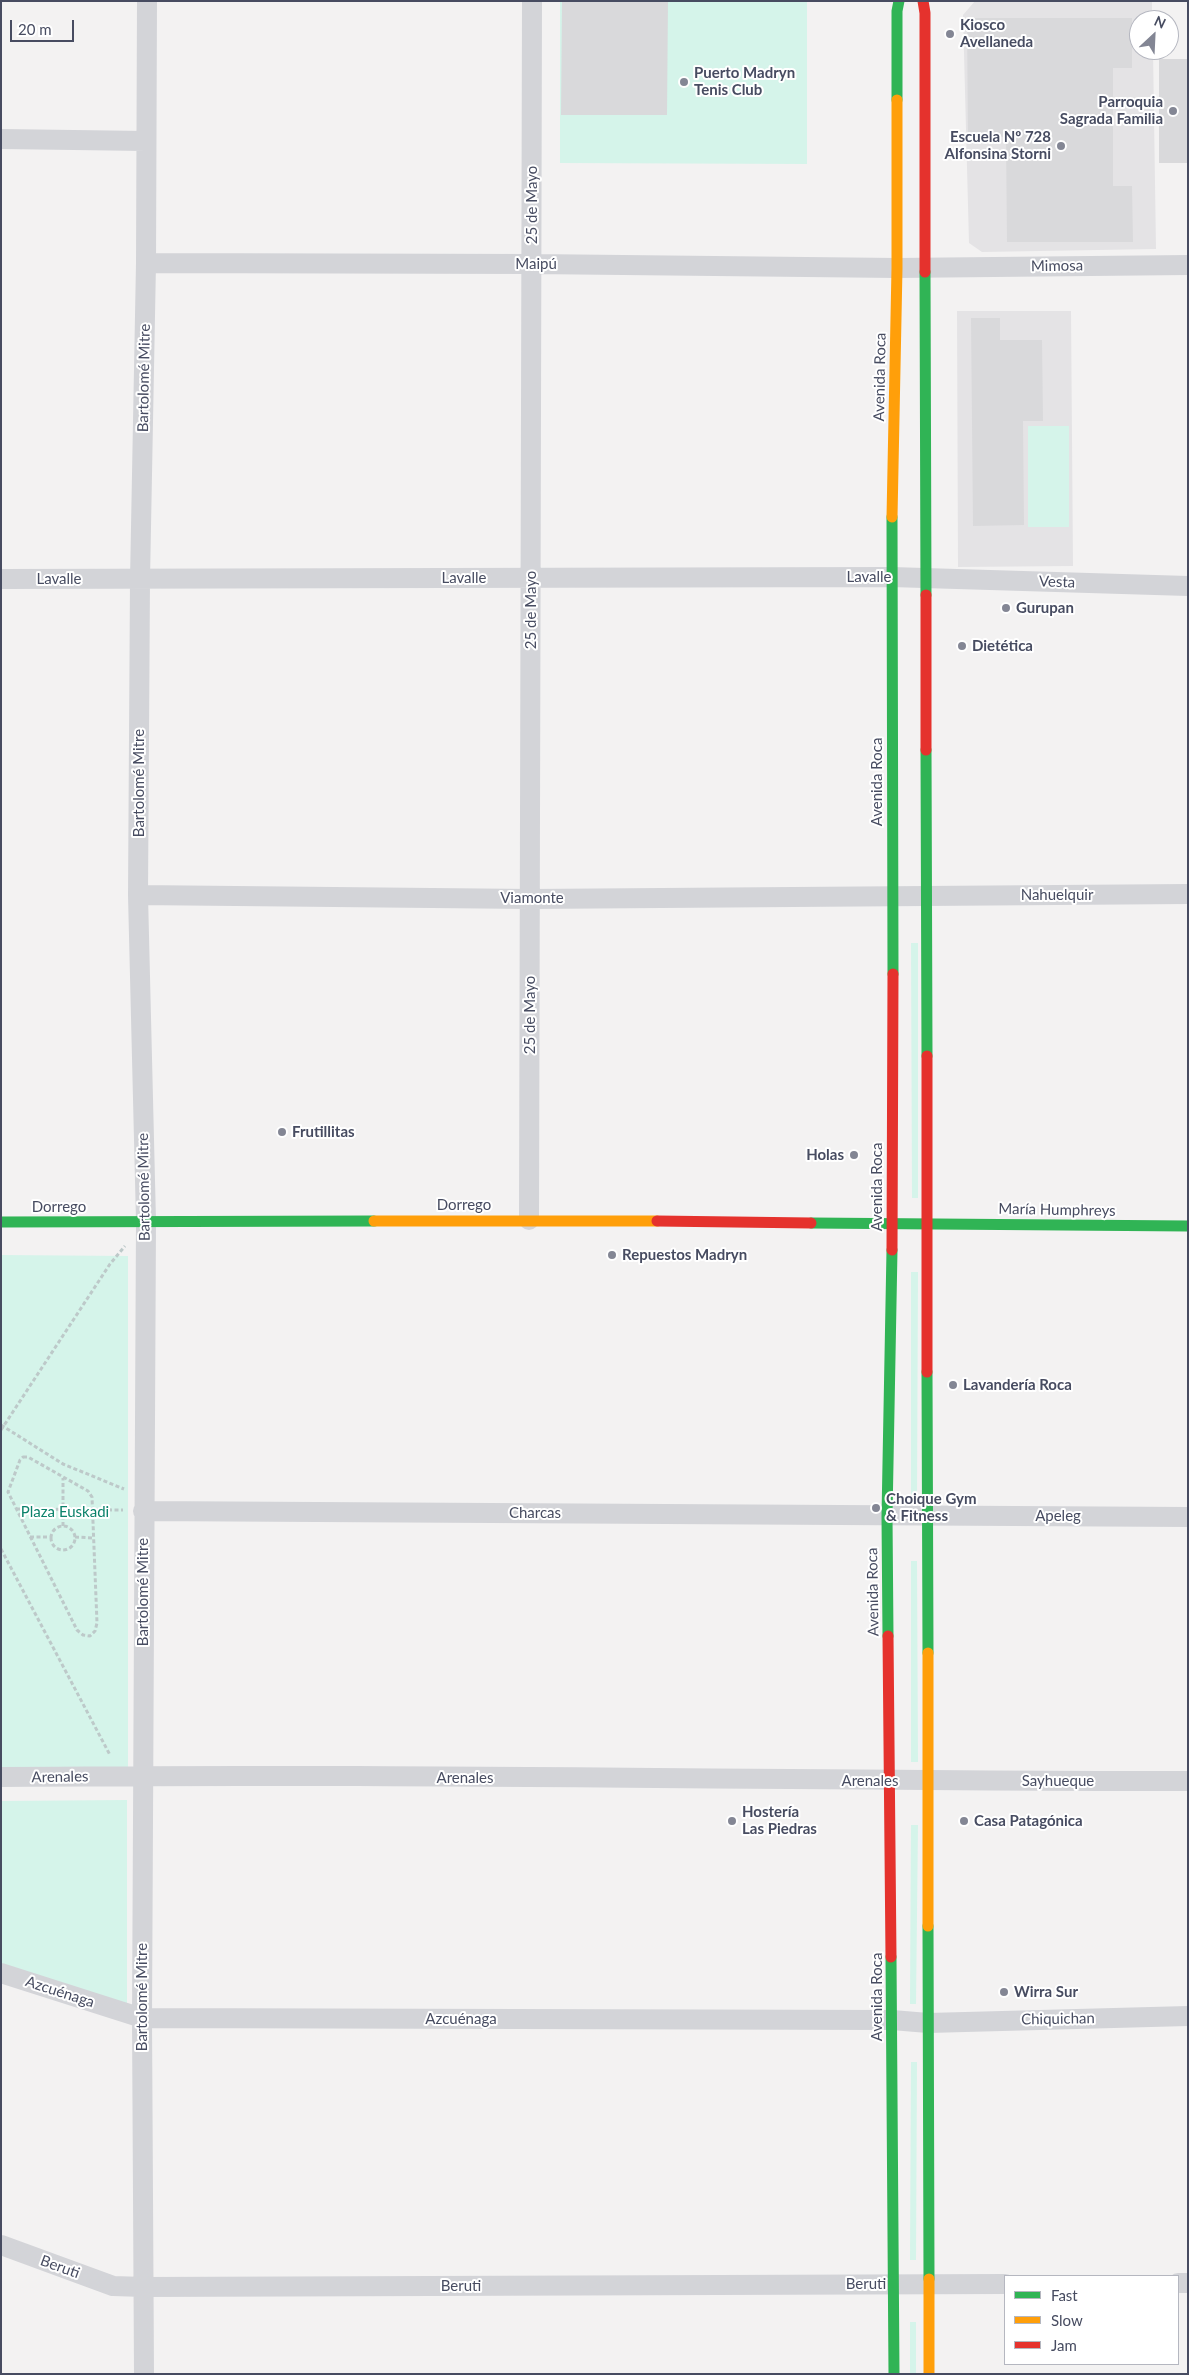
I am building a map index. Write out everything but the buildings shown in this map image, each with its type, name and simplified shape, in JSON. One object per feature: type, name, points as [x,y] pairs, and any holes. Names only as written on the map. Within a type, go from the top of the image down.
[{"type":"main road","name":"Avenida Roca","points":[[894,2374],[887,1516],[892,1223],[893,896],[891,576],[897,268],[897,11],[899,1]]},
{"type":"main road","points":[[923,1],[925,13],[926,267],[928,2374]]},
{"type":"main road","name":"Dorrego","points":[[1,1222],[529,1220],[927,1224]]},
{"type":"main road","name":"María Humphreys","points":[[927,1224],[1188,1226]]},
{"type":"street","name":"Bartolomé Mitre","points":[[144,2374],[142,1776],[146,1221],[138,895],[140,580],[146,263],[147,1]]},
{"type":"street","name":"25 de Mayo","points":[[529,1220],[532,1]]},
{"type":"street","points":[[1,139],[146,141]]},
{"type":"street","name":"Maipú","points":[[146,263],[926,267]]},
{"type":"street","name":"Mimosa","points":[[926,267],[1188,265]]},
{"type":"street","name":"Lavalle","points":[[1,579],[891,576],[926,578]]},
{"type":"street","name":"Vesta","points":[[926,578],[1188,586]]},
{"type":"street","name":"Nahuelquir","points":[[927,896],[1188,894]]},
{"type":"street","name":"Viamonte","points":[[138,895],[530,899],[927,896]]},
{"type":"street","name":"Charcas","points":[[143,1504],[927,1516]]},
{"type":"street","name":"Apeleg","points":[[927,1516],[1188,1517]]},
{"type":"street","name":"Arenales","points":[[1,1777],[142,1776],[928,1781]]},
{"type":"street","name":"Sayhueque","points":[[928,1781],[1188,1781]]},
{"type":"street","name":"Azcuénaga","points":[[1,1973],[142,2018],[892,2020],[928,2023]]},
{"type":"street","name":"Chiquichan","points":[[928,2023],[1188,2016]]},
{"type":"street","name":"Beruti","points":[[1,2246],[113,2286],[144,2288],[1004,2284]]},
{"type":"path","points":[[143,1504],[63,1464],[2,1427],[110,1264],[146,1221]]},
{"type":"path","points":[[24,1457],[28,1457],[63,1477],[88,1491],[92,1496],[97,1623],[95,1631],[90,1636],[83,1635],[77,1630],[8,1492],[20,1460],[24,1457]]},
{"type":"path","points":[[63,1477],[63,1526]]},
{"type":"path","points":[[17,1509],[92,1510],[143,1504]]},
{"type":"path","points":[[63,1526],[71,1529],[75,1537],[72,1547],[65,1550],[54,1545],[52,1537],[54,1531],[63,1526]]},
{"type":"path","points":[[30,1536],[52,1537]]},
{"type":"path","points":[[75,1537],[94,1538]]},
{"type":"path","points":[[1,1549],[120,1776]]},
{"type":"shaded area","name":"Escuela Nº 728 Alfonsina Storni","points":[[975,1],[1152,1],[1152,10],[1129,10],[1129,60],[1153,60],[1156,249],[982,252],[969,243],[963,15]]},
{"type":"shaded area","points":[[957,311],[1071,311],[1073,566],[958,567]]},
{"type":"green space","name":"Puerto Madryn Tenis Club","points":[[560,1],[807,1],[807,164],[560,163]]},
{"type":"green space","points":[[1028,426],[1069,426],[1069,527],[1028,527]]},
{"type":"green space","points":[[911,943],[918,943],[918,1198],[912,1198]]},
{"type":"green space","name":"Plaza Euskadi","points":[[1,1255],[128,1256],[128,1768],[1,1768]]},
{"type":"green space","points":[[911,1272],[918,1272],[917,1499],[911,1499]]},
{"type":"green space","points":[[911,1561],[917,1561],[918,1762],[911,1762]]},
{"type":"green space","points":[[127,1800],[127,2007],[1,1965],[1,1801]]},
{"type":"green space","points":[[911,1825],[918,1825],[916,2004],[910,2004]]},
{"type":"green space","points":[[911,2062],[917,2062],[916,2260],[910,2260]]},
{"type":"green space","points":[[910,2322],[916,2322],[916,2374],[910,2374]]},
{"type":"traffic: fast","points":[[897,100],[897,11],[899,1]]},
{"type":"traffic: fast","points":[[925,272],[926,595]]},
{"type":"traffic: fast","points":[[892,517],[893,974]]},
{"type":"traffic: fast","points":[[926,750],[927,1056]]},
{"type":"traffic: fast","points":[[1,1222],[374,1221]]},
{"type":"traffic: fast","points":[[811,1223],[1188,1226]]},
{"type":"traffic: fast","points":[[888,1636],[887,1516],[892,1250]]},
{"type":"traffic: fast","points":[[927,1372],[928,1653]]},
{"type":"traffic: fast","points":[[928,1926],[929,2279]]},
{"type":"traffic: fast","points":[[891,1957],[894,2374]]},
{"type":"traffic: slow","points":[[892,517],[897,268],[897,100]]},
{"type":"traffic: slow","points":[[374,1221],[657,1221]]},
{"type":"traffic: slow","points":[[928,1653],[928,1926]]},
{"type":"traffic: slow","points":[[929,2279],[929,2374]]},
{"type":"traffic: jam","points":[[923,1],[925,13],[925,272]]},
{"type":"traffic: jam","points":[[926,595],[926,750]]},
{"type":"traffic: jam","points":[[892,1250],[893,974]]},
{"type":"traffic: jam","points":[[927,1056],[927,1372]]},
{"type":"traffic: jam","points":[[657,1221],[811,1223]]},
{"type":"traffic: jam","points":[[888,1636],[891,1957]]},
{"type":"place","name":"Kiosco Avellaneda","points":[[950,34]]},
{"type":"place","name":"Puerto Madryn Tenis Club","points":[[684,82]]},
{"type":"place","name":"Parroquia Sagrada Familia","points":[[1173,111]]},
{"type":"place","name":"Escuela Nº 728 Alfonsina Storni","points":[[1061,146]]},
{"type":"place","name":"Gurupan","points":[[1006,608]]},
{"type":"place","name":"Dietética","points":[[962,646]]},
{"type":"place","name":"Frutillitas","points":[[282,1132]]},
{"type":"place","name":"Holas","points":[[854,1155]]},
{"type":"place","name":"Repuestos Madryn","points":[[612,1255]]},
{"type":"place","name":"Lavandería Roca","points":[[953,1385]]},
{"type":"place","name":"Choique Gym & Fitness","points":[[876,1508]]},
{"type":"place","name":"Hostería Las Piedras","points":[[732,1821]]},
{"type":"place","name":"Casa Patagónica","points":[[964,1821]]},
{"type":"place","name":"Wirra Sur","points":[[1004,1992]]}]
